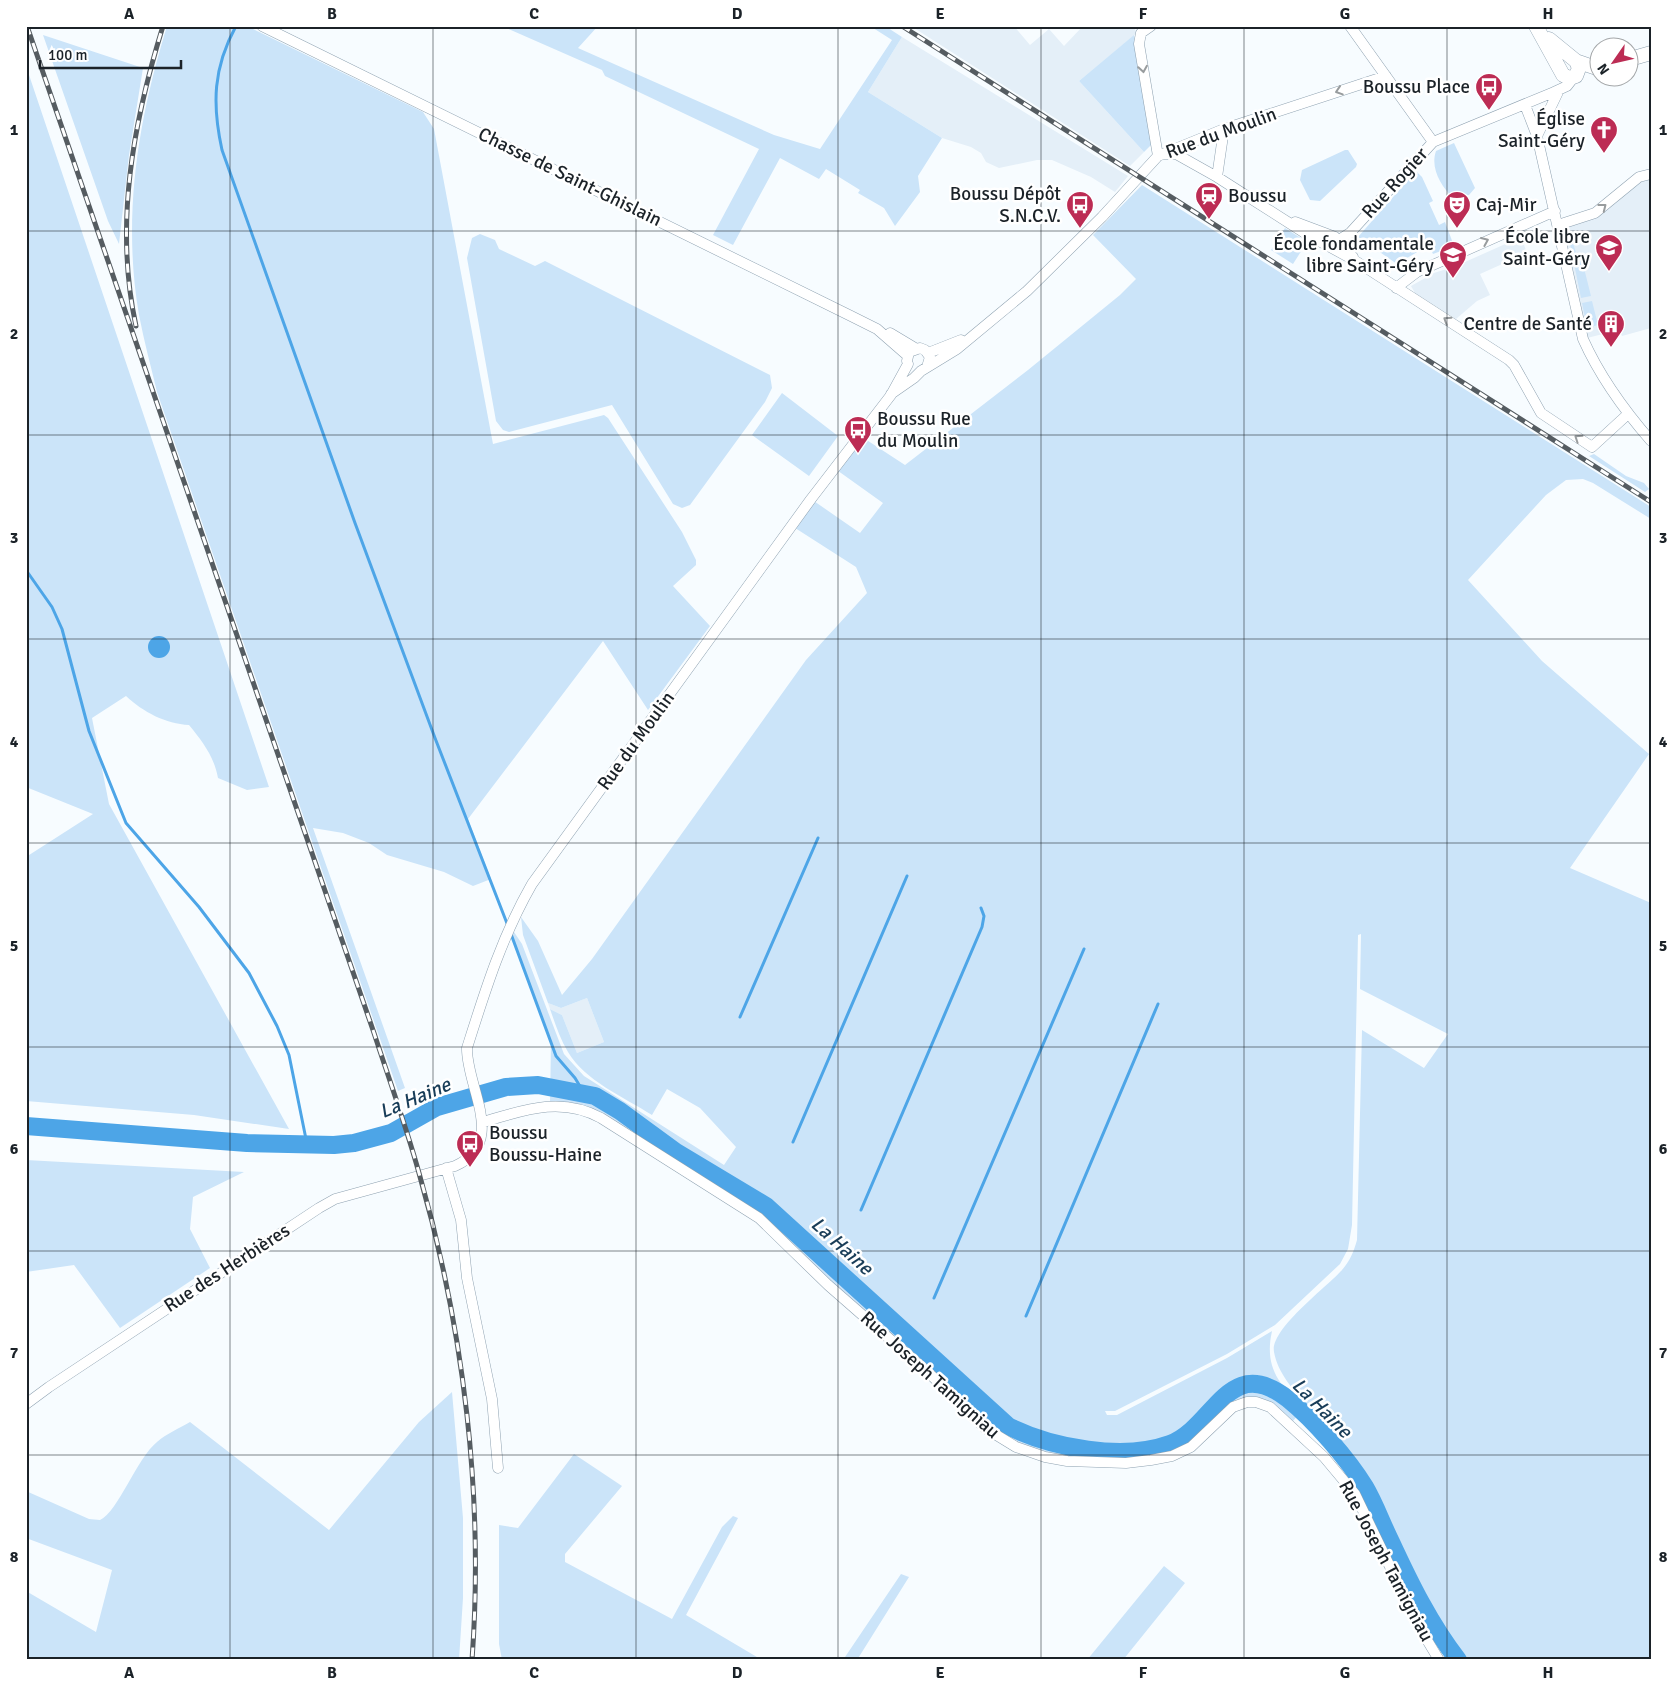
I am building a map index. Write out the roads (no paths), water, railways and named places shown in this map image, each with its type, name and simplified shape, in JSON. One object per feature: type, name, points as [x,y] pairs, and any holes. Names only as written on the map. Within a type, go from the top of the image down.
[{"type":"main road","points":[[1537,26],[1556,46],[1570,69],[1590,68]]},
{"type":"street","name":"Chasse de Saint-Ghislain","points":[[262,26],[276,29],[877,329],[910,356]]},
{"type":"street","points":[[1151,26],[1141,34],[1139,44],[1158,156],[1170,153],[1176,154],[1218,177],[1354,260],[1509,360],[1514,365],[1541,413],[1592,447],[1628,414]]},
{"type":"street","points":[[1350,26],[1433,142]]},
{"type":"street","name":"Rue Rogier","points":[[1344,239],[1433,142],[1556,91],[1569,84],[1570,69]]},
{"type":"street","name":"Rue du Moulin","points":[[890,394],[924,369],[943,359],[1027,291],[1102,217],[1158,156],[1224,129],[1386,76]]},
{"type":"street","points":[[1537,136],[1556,91]]},
{"type":"street","points":[[1526,105],[1537,136],[1583,339],[1595,364],[1628,414],[1651,441]]},
{"type":"street","points":[[1218,177],[1224,129]]},
{"type":"street","points":[[1558,225],[1595,213],[1640,177],[1651,174]]},
{"type":"street","points":[[1396,288],[1416,272],[1555,211]]},
{"type":"street","points":[[1284,219],[1344,239],[1354,260]]},
{"type":"street","points":[[1321,240],[1344,239]]},
{"type":"street","name":"Rue du Moulin","points":[[928,353],[973,334]]},
{"type":"street","points":[[925,350],[928,353],[930,360],[924,369],[913,370],[910,356],[925,350]]},
{"type":"street","name":"Rue du Moulin","points":[[483,1122],[467,1059],[467,1048],[503,942],[532,884],[811,499],[890,394],[910,356]]},
{"type":"street","name":"Rue Joseph Tamigniau","points":[[483,1122],[550,1105],[581,1108],[601,1118],[759,1218],[828,1285],[932,1376],[986,1428],[1000,1439],[1030,1453],[1088,1463],[1151,1460],[1172,1456],[1191,1447],[1233,1407],[1247,1402],[1256,1402],[1270,1407],[1324,1457],[1355,1494],[1414,1616],[1439,1660]]},
{"type":"street","points":[[483,1122],[480,1137],[472,1154],[462,1163],[446,1168],[461,1220],[466,1278],[492,1399],[498,1468]]},
{"type":"street","name":"Rue des Herbières","points":[[26,1404],[71,1371],[335,1199],[446,1168]]},
{"type":"water","points":[[159,636],[167,639],[170,647],[167,655],[159,658],[151,655],[148,647],[151,639]]},
{"type":"waterway","points":[[236,26],[223,57],[217,86],[217,117],[222,150],[355,523],[435,738],[508,926]]},
{"type":"waterway","points":[[26,570],[52,607],[62,629],[89,731],[126,823],[199,907],[249,973],[277,1026],[289,1055],[307,1144]]},
{"type":"waterway","points":[[740,1017],[818,838]]},
{"type":"waterway","points":[[793,1142],[907,876]]},
{"type":"waterway","points":[[861,1210],[982,927],[984,916],[981,908]]},
{"type":"waterway","points":[[511,934],[556,1056],[575,1078],[584,1093]]},
{"type":"waterway","points":[[934,1298],[1084,949]]},
{"type":"waterway","points":[[1026,1316],[1158,1004]]},
{"type":"waterway","name":"La Haine","points":[[26,1126],[247,1143],[334,1145],[354,1143],[391,1133],[437,1107],[506,1087],[538,1085],[595,1096],[620,1111],[676,1152],[766,1206],[1008,1426],[1026,1434],[1066,1446],[1088,1450],[1110,1452],[1151,1449],[1170,1444],[1186,1435],[1223,1398],[1236,1388],[1251,1384],[1268,1387],[1288,1399],[1340,1452],[1358,1476],[1372,1500],[1421,1603],[1438,1632],[1458,1660]]},
{"type":"railway","points":[[27,26],[374,1033],[419,1173],[435,1232],[448,1292],[467,1414],[475,1537],[475,1599],[472,1660]]},
{"type":"railway","points":[[136,326],[127,250],[130,174],[143,100],[163,26]]},
{"type":"railway","points":[[902,26],[1651,502]]},
{"type":"place","name":"Boussu Place","points":[[1489,111]]},
{"type":"place","name":"Église Saint-Géry","points":[[1604,154]]},
{"type":"place","name":"Boussu","points":[[1209,220]]},
{"type":"place","name":"Boussu Dépôt S.N.C.V.","points":[[1080,229]]},
{"type":"place","name":"Caj-Mir","points":[[1457,229]]},
{"type":"place","name":"École libre Saint-Géry","points":[[1609,272]]},
{"type":"place","name":"École fondamentale libre Saint-Géry","points":[[1453,279]]},
{"type":"place","name":"Centre de Santé","points":[[1611,348]]},
{"type":"place","name":"Boussu Rue du Moulin","points":[[858,454]]},
{"type":"place","name":"Boussu Boussu-Haine","points":[[470,1168]]}]
